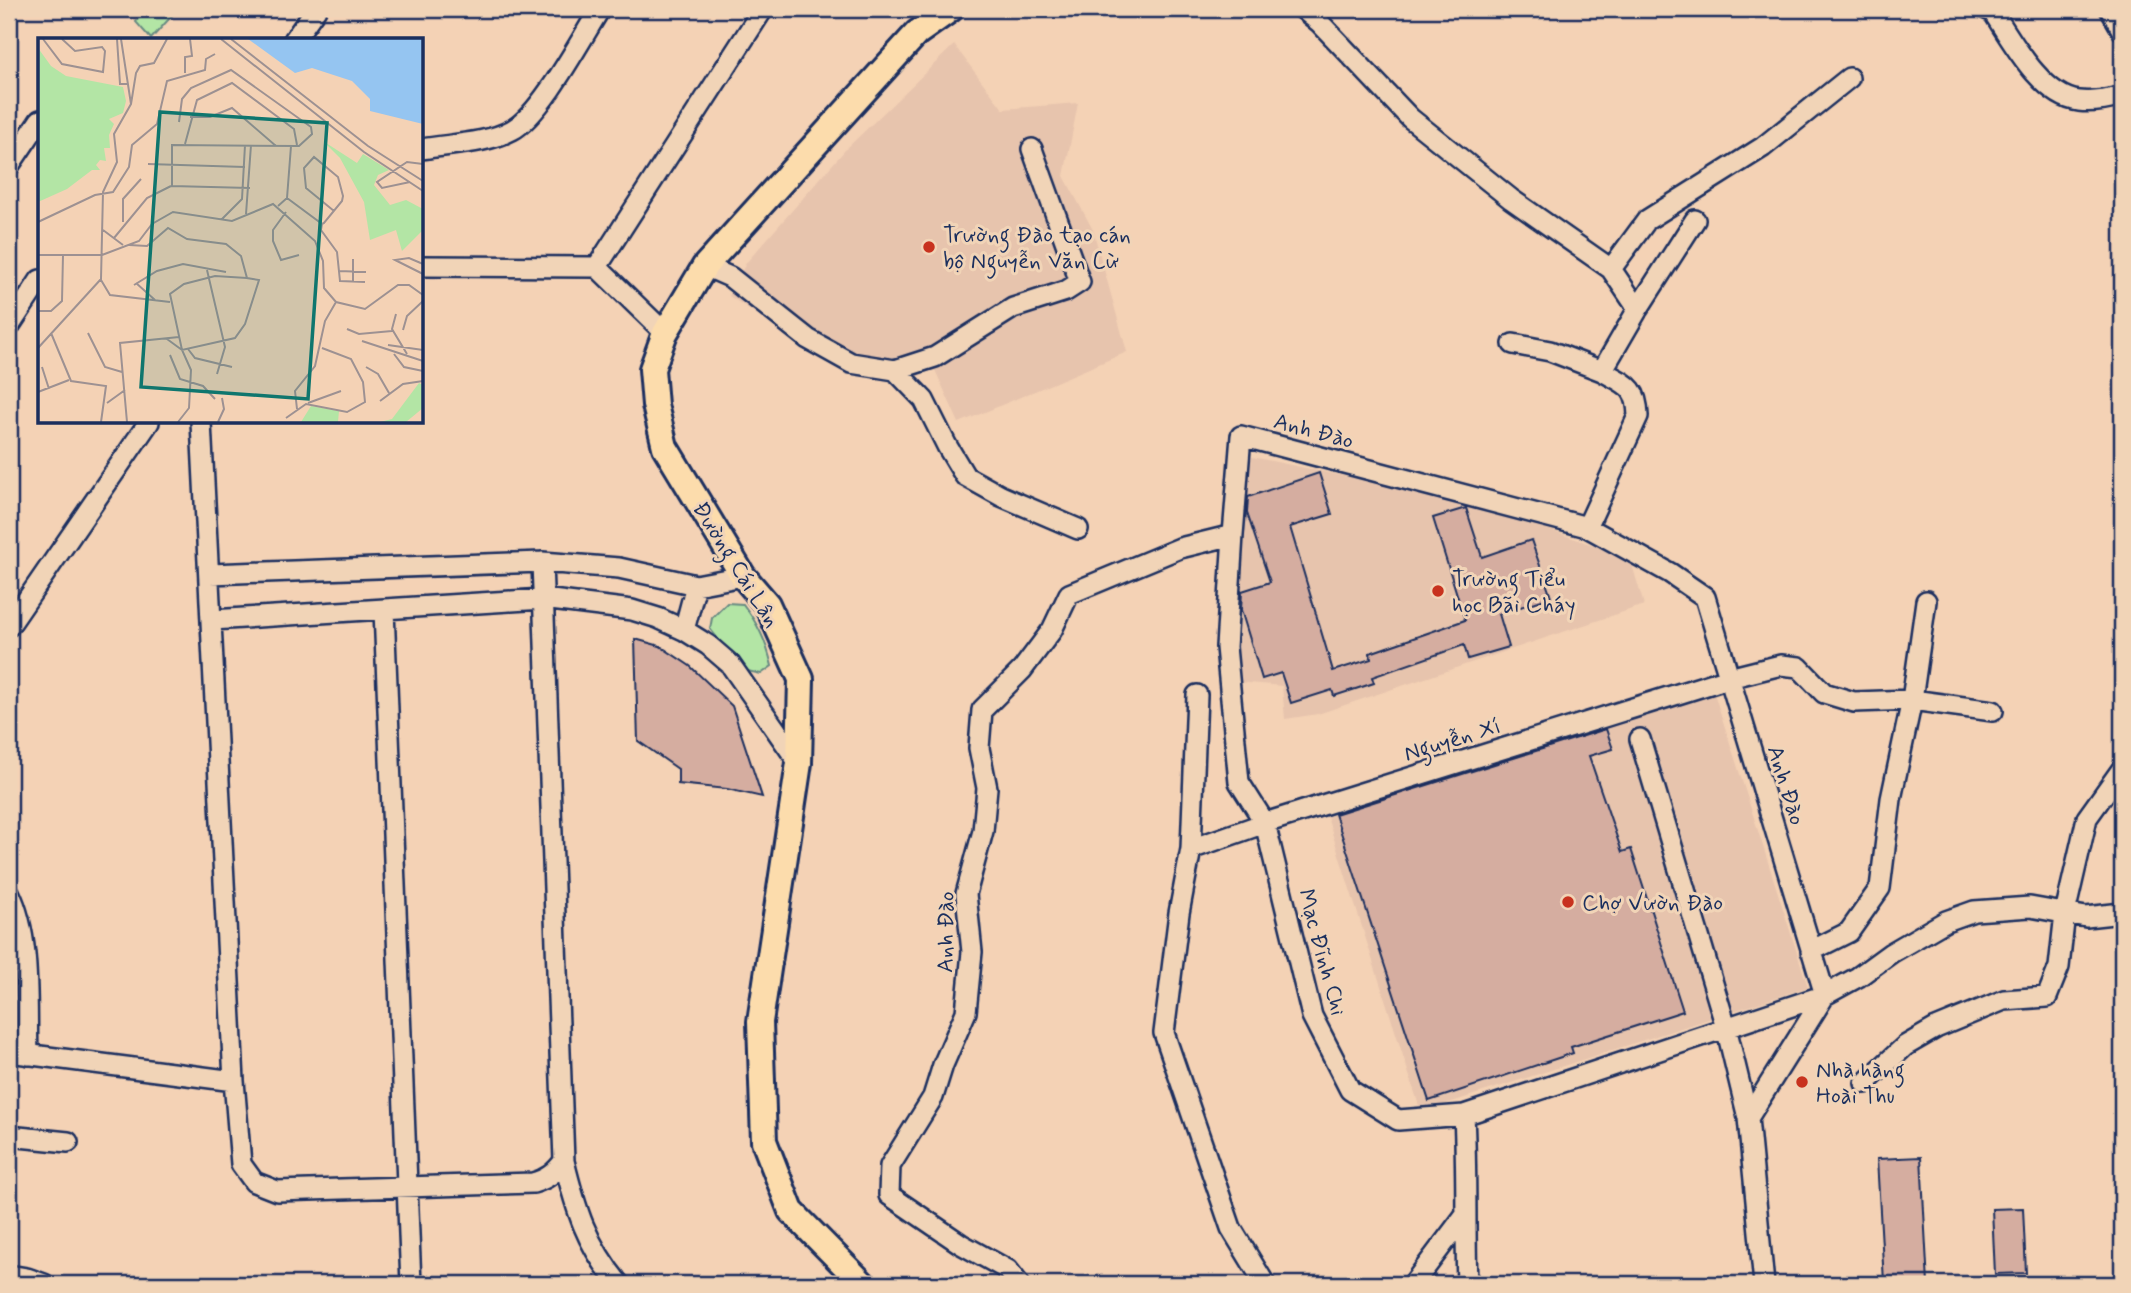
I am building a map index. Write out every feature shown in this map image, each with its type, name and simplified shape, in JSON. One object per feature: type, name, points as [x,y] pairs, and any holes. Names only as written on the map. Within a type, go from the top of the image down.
[{"type":"main road","name":"Đường Cái Lân","points":[[863,1284],[791,1211],[764,1141],[760,1022],[799,763],[801,679],[767,604],[743,576],[665,447],[655,405],[652,369],[665,333],[705,266],[917,33],[951,9]]},
{"type":"street","points":[[296,38],[316,9]]},
{"type":"street","points":[[424,149],[488,139],[513,130],[536,110],[600,9]]},
{"type":"street","points":[[597,267],[763,9]]},
{"type":"street","points":[[1303,9],[1320,23],[1410,118],[1511,199],[1611,269],[1638,309]]},
{"type":"street","points":[[1986,9],[1993,12],[2021,54],[2050,88],[2077,101],[2102,102],[2122,96]]},
{"type":"street","points":[[2110,9],[2122,30]]},
{"type":"street","points":[[1611,269],[1647,220],[1763,147],[1849,78]]},
{"type":"street","points":[[9,166],[38,123]]},
{"type":"street","points":[[705,266],[730,277],[808,339],[851,363],[895,370],[935,357],[1013,308],[1066,291],[1080,282],[1032,149]]},
{"type":"street","points":[[1602,372],[1638,309],[1695,220]]},
{"type":"street","points":[[424,266],[597,267],[665,333]]},
{"type":"street","points":[[9,327],[38,283]]},
{"type":"street","points":[[1513,344],[1550,351],[1602,372],[1630,386],[1637,398],[1637,416],[1587,527]]},
{"type":"street","points":[[895,370],[924,400],[965,476],[1002,496],[1078,529]]},
{"type":"street","points":[[9,626],[148,424]]},
{"type":"street","points":[[201,424],[234,1081],[241,1164],[254,1182],[277,1191],[533,1183],[545,1180],[556,1172],[564,1161]]},
{"type":"street","name":"Anh Đào","points":[[1019,1284],[1009,1270],[961,1244],[889,1195],[890,1166],[933,1097],[943,1065],[966,1013],[972,952],[966,894],[983,831],[987,788],[979,748],[982,710],[1022,670],[1052,629],[1069,594],[1180,548],[1233,536],[1241,436],[1587,527],[1670,573],[1705,597],[1825,995]]},
{"type":"street","name":"Mạc Đĩnh Chi","points":[[1233,536],[1226,647],[1239,782],[1265,823],[1312,1017],[1350,1090],[1398,1120],[1464,1115],[1825,995],[1945,921],[1975,911],[2030,907],[2086,916],[2122,913]]},
{"type":"street","points":[[210,574],[542,562],[619,568],[696,585],[743,576]]},
{"type":"street","points":[[542,562],[564,1161],[576,1209],[600,1261],[619,1284]]},
{"type":"street","points":[[684,631],[696,585]]},
{"type":"street","points":[[212,620],[544,599],[632,610],[658,618],[684,631],[708,645],[730,664],[799,763]]},
{"type":"street","points":[[1811,951],[1849,932],[1880,888],[1891,799],[1912,700],[1926,601]]},
{"type":"street","points":[[384,610],[411,1284]]},
{"type":"street","name":"Nguyễn Xí","points":[[1191,849],[1265,823],[1729,678],[1781,665],[1799,667],[1824,693],[1854,702],[1912,700]]},
{"type":"street","points":[[1197,695],[1191,849],[1179,913],[1164,1033],[1231,1228],[1265,1284]]},
{"type":"street","points":[[1912,700],[1993,711]]},
{"type":"street","points":[[1640,739],[1726,1027],[1748,1118],[1764,1284]]},
{"type":"street","points":[[1865,1083],[1905,1046],[1936,1028],[2004,1000],[2048,997],[2059,967],[2065,913],[2087,818],[2122,769]]},
{"type":"street","points":[[9,892],[16,908],[23,939],[18,1053],[234,1081]]},
{"type":"street","points":[[1748,1118],[1825,995]]},
{"type":"street","points":[[1464,1115],[1467,1180],[1466,1284]]},
{"type":"street","points":[[9,1136],[68,1142]]},
{"type":"street","points":[[1413,1284],[1465,1214]]},
{"type":"street","points":[[9,1275],[44,1284]]},
{"type":"shaded area","name":"Trường Đào tạo cán bộ Nguyễn Văn Cừ","points":[[954,45],[1003,109],[1078,103],[1064,176],[1093,230],[1127,352],[959,423],[935,370],[893,383],[844,370],[729,296],[746,263],[846,149]]},
{"type":"shaded area","name":"Trường Tiểu học Bãi Cháy","points":[[1247,456],[1469,502],[1630,558],[1644,605],[1318,714],[1285,719],[1282,686],[1237,682],[1235,648]]},
{"type":"shaded area","name":"Chợ Vườn Đào","points":[[1714,693],[1808,987],[1421,1112],[1327,817]]},
{"type":"green space","points":[[144,9],[178,9],[152,38],[136,22]]},
{"type":"green space","points":[[727,603],[743,604],[761,633],[772,666],[761,674],[743,670],[710,629],[712,618]]},
{"type":"building","points":[[1319,473],[1332,514],[1290,527],[1333,671],[1371,659],[1370,653],[1465,620],[1433,518],[1466,508],[1482,557],[1531,540],[1551,597],[1499,614],[1509,647],[1468,659],[1464,645],[1372,677],[1374,683],[1334,696],[1332,690],[1291,703],[1281,673],[1262,679],[1241,610],[1242,591],[1270,582],[1247,513],[1248,497]]},
{"type":"building","points":[[635,639],[660,646],[690,666],[732,706],[762,797],[727,789],[678,784],[678,769],[638,741]]},
{"type":"building","name":"Chợ Vườn Đào","points":[[1606,729],[1613,749],[1589,756],[1622,852],[1631,849],[1683,1011],[1571,1047],[1573,1053],[1429,1101],[1335,814]]},
{"type":"building","points":[[1921,1157],[1928,1284],[1884,1282],[1877,1159]]},
{"type":"building","points":[[2023,1208],[2026,1273],[1995,1274],[1992,1209]]},
{"type":"place","name":"Trường Đào tạo cán bộ Nguyễn Văn Cừ","points":[[929,247]]},
{"type":"place","name":"Trường Tiểu học Bãi Cháy","points":[[1438,591]]},
{"type":"place","name":"Chợ Vườn Đào","points":[[1568,902]]},
{"type":"place","name":"Nhà hàng Hoài Thu","points":[[1802,1082]]}]
